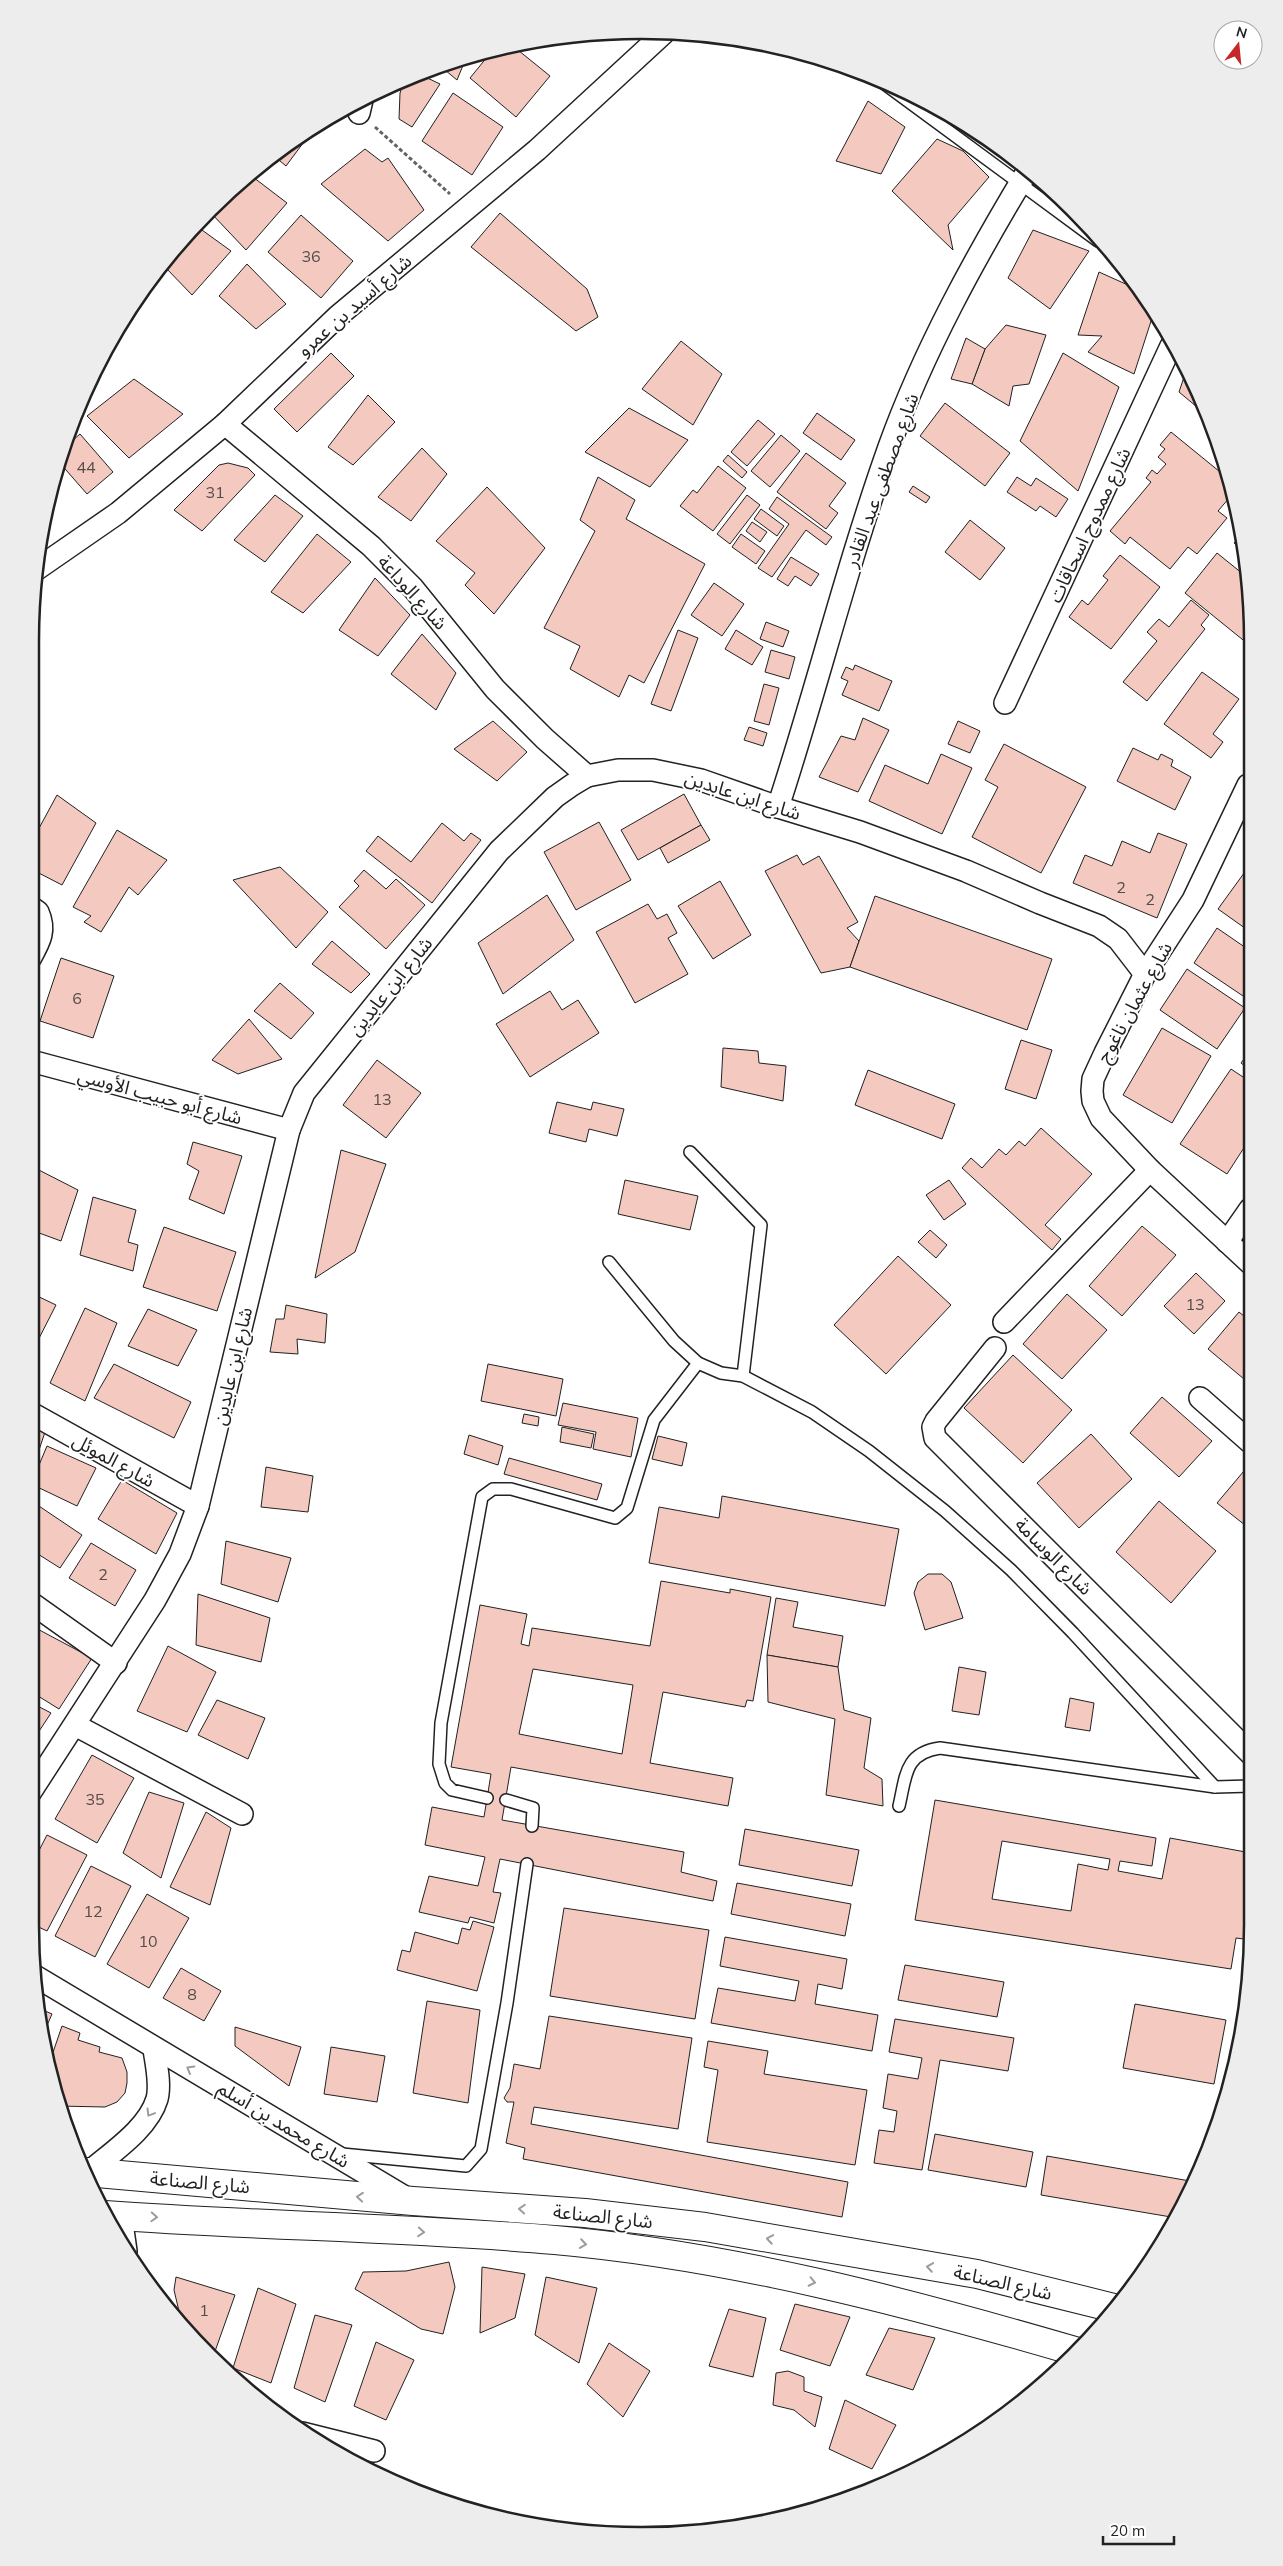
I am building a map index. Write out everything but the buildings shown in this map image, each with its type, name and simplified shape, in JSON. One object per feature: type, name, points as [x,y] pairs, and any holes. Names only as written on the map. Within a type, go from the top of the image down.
[{"type":"main road","name":"شارع الصناعة","points":[[93,2173],[413,2201],[585,2213],[705,2228],[977,2274],[1108,2306]]},
{"type":"main road","name":"شارع الصناعة","points":[[114,2215],[347,2226],[556,2240],[719,2262],[965,2319],[1069,2349]]},
{"type":"street","name":"شارع أسيد بن عمرو","points":[[44,564],[118,513],[225,424],[338,316],[537,150],[657,39]]},
{"type":"street","name":"شارع مصطفى عبد القادر","points":[[778,807],[850,565],[890,446],[941,326],[1024,177]]},
{"type":"street","name":"شارع ممدوح اسحاقات","points":[[1005,702],[1169,351]]},
{"type":"street","name":"شارع الوداعة","points":[[225,424],[371,546],[413,588],[495,689],[521,716],[587,776]]},
{"type":"street","name":"شارع ابن عابدين","points":[[39,1779],[116,1663],[155,1600],[180,1554],[198,1506],[289,1130],[296,1108],[313,1080],[499,851],[556,797],[587,776],[618,770],[666,772],[702,780],[778,807],[860,832],[966,871],[1099,926],[1118,939],[1145,974]]},
{"type":"street","name":"شارع عثمان ناغوج","points":[[1244,793],[1193,900],[1145,974],[1096,1069],[1092,1091],[1093,1101],[1101,1118],[1150,1170],[1244,1258]]},
{"type":"street","points":[[39,916],[43,930],[39,943]]},
{"type":"street","name":"شارع أبو حبيب الأوسي","points":[[39,1063],[289,1130]]},
{"type":"street","points":[[1004,1322],[1150,1170]]},
{"type":"street","points":[[1227,1242],[1244,1217]]},
{"type":"street","name":"شارع الوسامة","points":[[995,1348],[936,1421],[934,1427],[935,1438],[1244,1747]]},
{"type":"street","points":[[1200,1398],[1244,1437]]},
{"type":"street","name":"شارع الموئل","points":[[39,1419],[198,1506]]},
{"type":"street","points":[[39,1608],[116,1663]]},
{"type":"street","points":[[75,1725],[242,1814]]},
{"type":"street","name":"شارع محمد بن أسلم","points":[[42,1980],[154,2049],[413,2201]]},
{"type":"street","points":[[91,2169],[125,2141],[152,2111],[157,2098],[158,2083],[154,2049]]},
{"type":"street","points":[[330,2440],[374,2451]]},
{"type":"lane","points":[[921,108],[1024,177],[1068,215]]},
{"type":"lane","points":[[690,1152],[761,1225],[743,1376]]},
{"type":"lane","points":[[609,1262],[674,1341],[698,1363],[721,1374],[743,1376],[812,1412],[869,1452],[945,1511],[1011,1570],[1073,1633],[1215,1787]]},
{"type":"lane","points":[[487,1798],[452,1790],[445,1783],[439,1764],[442,1722],[482,1497],[493,1489],[511,1490],[615,1518],[628,1508],[654,1420],[698,1363]]},
{"type":"lane","points":[[899,1806],[908,1765],[924,1752],[940,1748],[1215,1787],[1244,1786]]},
{"type":"lane","points":[[506,1800],[533,1808],[532,1826]]},
{"type":"lane","points":[[333,2153],[466,2166],[481,2149],[507,2003],[526,1864]]},
{"type":"path","points":[[363,108],[467,210]]}]
